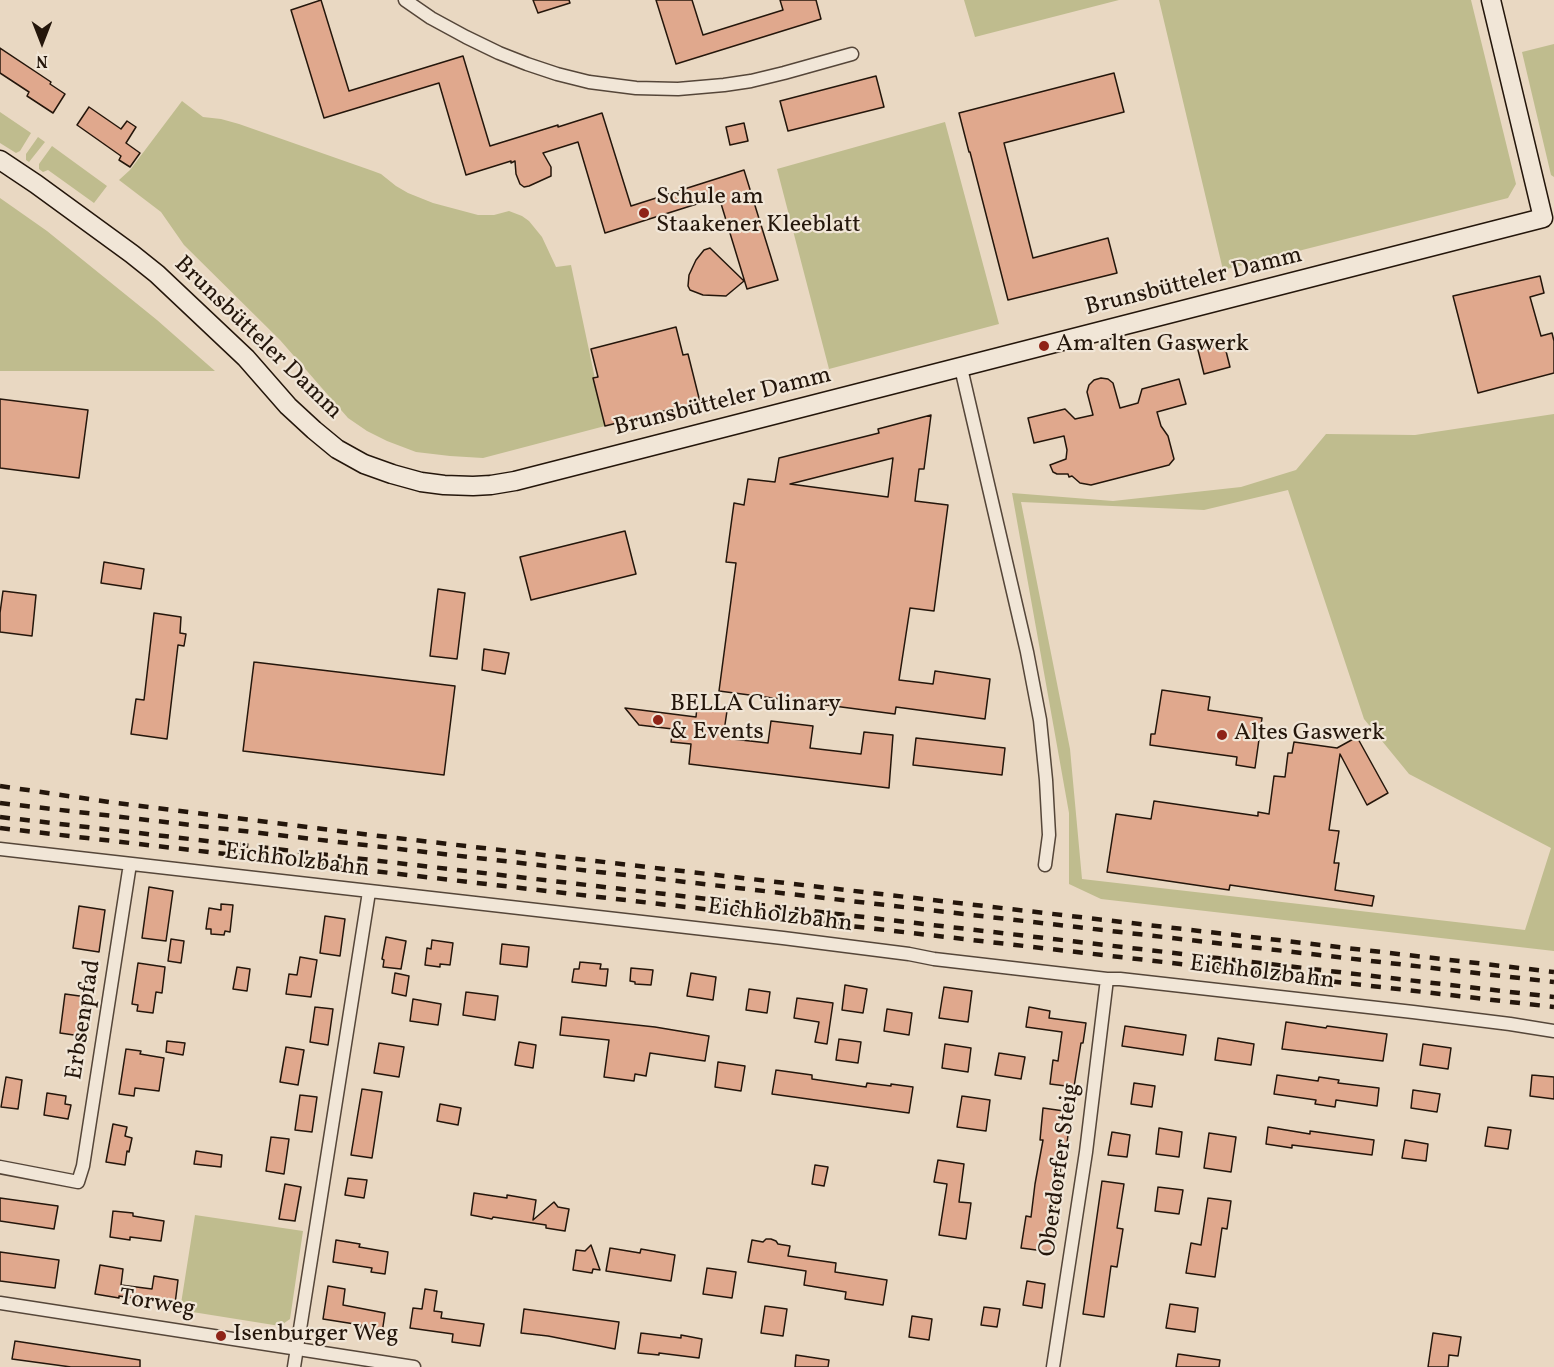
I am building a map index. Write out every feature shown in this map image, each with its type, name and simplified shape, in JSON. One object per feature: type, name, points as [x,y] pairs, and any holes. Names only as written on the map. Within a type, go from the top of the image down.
[{"type":"main road","points":[[1491,0],[1548,216]]},
{"type":"main road","name":"Brunsbütteler Damm","points":[[0,160],[157,274],[246,358],[288,406],[337,449],[364,464],[392,474],[421,482],[444,485],[473,486],[515,481],[1548,216]]},
{"type":"street","points":[[405,0],[431,18],[466,37],[527,64],[589,82],[636,88],[678,89],[724,86],[773,76],[852,54]]},
{"type":"street","points":[[961,368],[1027,652],[1040,720],[1049,835],[1045,865]]},
{"type":"street","name":"Eichholzbahn","points":[[0,849],[783,938],[934,959],[1413,1012],[1554,1031]]},
{"type":"street","name":"Erbsenpfad","points":[[0,1167],[78,1182],[83,1166],[130,864]]},
{"type":"street","points":[[294,1367],[369,892]]},
{"type":"street","name":"Oberdorfer Steig","points":[[1053,1367],[1086,1152],[1107,979]]},
{"type":"street","name":"Torweg","points":[[0,1303],[414,1367]]},
{"type":"shaded area","points":[[964,0],[1119,0],[975,37]]},
{"type":"shaded area","points":[[1159,0],[1471,0],[1516,184],[1508,198],[1223,270]]},
{"type":"shaded area","points":[[1554,44],[1554,177],[1551,175],[1522,52]]},
{"type":"shaded area","points":[[182,101],[203,117],[239,124],[381,174],[408,193],[433,203],[478,215],[494,215],[509,211],[529,221],[542,237],[556,267],[571,265],[605,426],[483,458],[416,452],[367,431],[348,418],[280,340],[184,245],[161,212],[119,180],[130,170]]},
{"type":"shaded area","points":[[0,112],[31,133],[20,151],[16,153],[0,143]]},
{"type":"shaded area","points":[[945,122],[999,324],[829,369],[777,169]]},
{"type":"shaded area","points":[[38,137],[45,142],[29,162],[26,160],[26,154]]},
{"type":"shaded area","points":[[52,146],[107,186],[94,203],[48,170],[43,172],[39,169],[39,164]]},
{"type":"shaded area","points":[[0,198],[47,231],[157,320],[215,371],[0,371]]},
{"type":"shaded area","points":[[1554,414],[1554,951],[1101,899],[1069,884],[1069,813],[1012,493],[1113,501],[1241,487],[1296,470],[1326,434],[1415,435]],"holes":[[[1288,490],[1364,719],[1409,774],[1551,848],[1525,930],[1082,879],[1070,749],[1021,502],[1204,510]]]},
{"type":"shaded area","points":[[195,1215],[303,1231],[290,1319],[280,1326],[180,1310]]},
{"type":"building","points":[[321,0],[349,91],[463,56],[490,146],[602,113],[631,206],[744,170],[778,280],[747,289],[719,197],[605,233],[578,142],[543,153],[551,167],[551,176],[529,186],[524,187],[520,184],[515,161],[466,175],[439,83],[324,118],[291,10]]},
{"type":"building","points":[[533,0],[569,0],[570,3],[538,13]]},
{"type":"building","points":[[656,0],[692,0],[703,35],[783,10],[780,0],[816,0],[821,19],[676,64]]},
{"type":"building","points":[[0,48],[65,94],[53,113],[27,96],[29,92],[0,73]]},
{"type":"building","points":[[1114,73],[1124,112],[1004,143],[1033,258],[1108,238],[1117,273],[1008,300],[959,113]]},
{"type":"building","points":[[876,76],[884,107],[788,131],[780,101]]},
{"type":"building","points":[[89,107],[121,129],[127,121],[136,127],[126,143],[140,153],[130,167],[119,160],[121,156],[77,125]]},
{"type":"building","points":[[744,123],[748,141],[730,145],[726,127]]},
{"type":"building","points":[[710,248],[744,281],[726,296],[703,295],[690,290],[688,286],[689,275],[696,260],[704,250]]},
{"type":"building","points":[[1540,276],[1544,293],[1530,297],[1541,336],[1552,333],[1554,373],[1478,393],[1453,296]]},
{"type":"building","points":[[676,327],[683,355],[688,354],[700,402],[605,426],[593,378],[598,377],[591,349]]},
{"type":"building","points":[[1224,343],[1230,367],[1204,374],[1198,350]]},
{"type":"building","points":[[1101,378],[1113,383],[1120,408],[1138,403],[1142,389],[1179,379],[1186,404],[1157,412],[1161,426],[1168,436],[1174,459],[1169,465],[1091,485],[1080,483],[1068,474],[1053,472],[1050,465],[1066,459],[1064,436],[1034,443],[1028,418],[1065,409],[1075,419],[1093,415],[1087,392],[1094,380]]},
{"type":"building","points":[[0,399],[88,410],[79,478],[0,468]]},
{"type":"building","points":[[931,415],[924,469],[919,469],[915,501],[948,505],[934,611],[910,608],[899,680],[933,684],[935,671],[990,679],[985,719],[896,707],[895,714],[719,691],[736,563],[726,562],[734,503],[744,505],[748,479],[775,482],[779,458],[879,433],[878,429]],"holes":[[[893,458],[888,497],[790,484]]]},
{"type":"building","points":[[625,531],[636,574],[531,600],[520,557]]},
{"type":"building","points":[[104,562],[144,569],[141,589],[101,583]]},
{"type":"building","points":[[438,589],[465,593],[457,659],[430,656]]},
{"type":"building","points":[[3,591],[36,595],[32,636],[0,632]]},
{"type":"building","points":[[154,613],[181,617],[180,633],[186,634],[184,646],[178,645],[167,739],[131,734],[136,699],[144,700]]},
{"type":"building","points":[[484,649],[509,653],[505,674],[482,670]]},
{"type":"building","points":[[254,662],[455,686],[444,775],[243,751]]},
{"type":"building","points":[[1162,690],[1210,697],[1208,710],[1262,718],[1255,768],[1236,765],[1237,757],[1150,745],[1151,734],[1155,734]]},
{"type":"building","points":[[697,707],[727,711],[723,738],[768,743],[771,721],[813,726],[810,748],[861,754],[864,732],[893,735],[889,788],[689,764],[691,744],[671,742],[673,729],[639,725],[625,708],[696,717]]},
{"type":"building","points":[[1357,737],[1388,793],[1367,805],[1340,754],[1329,830],[1339,831],[1334,863],[1339,863],[1335,890],[1374,896],[1372,906],[1230,885],[1229,890],[1107,872],[1116,814],[1151,819],[1154,801],[1258,816],[1258,812],[1269,814],[1274,776],[1285,777],[1288,753],[1292,753],[1294,742],[1337,748]]},
{"type":"building","points":[[916,738],[1005,748],[1002,775],[913,765]]},
{"type":"building","points":[[149,887],[173,891],[166,941],[142,938]]},
{"type":"building","points":[[221,904],[233,905],[230,932],[225,931],[224,935],[211,934],[211,929],[206,929],[209,908],[221,910]]},
{"type":"building","points":[[79,906],[105,910],[99,952],[73,948]]},
{"type":"building","points":[[325,916],[345,919],[340,956],[320,953]]},
{"type":"building","points":[[386,937],[406,941],[401,969],[383,967]]},
{"type":"building","points":[[171,939],[184,941],[181,963],[168,961]]},
{"type":"building","points":[[432,940],[453,943],[450,965],[440,964],[440,967],[425,965],[427,948],[431,949]]},
{"type":"building","points":[[502,944],[529,947],[527,967],[500,964]]},
{"type":"building","points":[[300,957],[317,960],[311,997],[286,994],[289,974],[297,975]]},
{"type":"building","points":[[580,962],[601,964],[600,969],[608,969],[606,986],[572,982],[574,969],[579,969]]},
{"type":"building","points":[[138,963],[165,967],[162,993],[156,992],[153,1013],[137,1011],[138,1005],[132,1004]]},
{"type":"building","points":[[237,967],[250,969],[247,991],[233,989]]},
{"type":"building","points":[[631,968],[653,970],[651,985],[635,984],[630,981]]},
{"type":"building","points":[[395,973],[409,976],[406,996],[392,993]]},
{"type":"building","points":[[691,973],[716,977],[713,1000],[687,996]]},
{"type":"building","points":[[845,985],[867,989],[863,1013],[842,1010]]},
{"type":"building","points":[[944,987],[972,991],[968,1022],[939,1018]]},
{"type":"building","points":[[749,989],[770,992],[767,1013],[746,1010]]},
{"type":"building","points":[[466,992],[498,996],[495,1020],[463,1015]]},
{"type":"building","points":[[65,994],[87,997],[81,1036],[60,1033]]},
{"type":"building","points":[[797,998],[833,1003],[827,1044],[815,1042],[819,1022],[794,1018]]},
{"type":"building","points":[[413,999],[441,1004],[438,1025],[410,1021]]},
{"type":"building","points":[[315,1007],[333,1009],[328,1045],[310,1042]]},
{"type":"building","points":[[1029,1007],[1050,1011],[1049,1018],[1086,1023],[1074,1087],[1050,1084],[1053,1060],[1058,1061],[1062,1032],[1026,1027]]},
{"type":"building","points":[[887,1009],[912,1013],[909,1035],[884,1031]]},
{"type":"building","points":[[562,1017],[655,1027],[709,1036],[705,1061],[650,1053],[646,1076],[635,1074],[634,1081],[604,1077],[609,1040],[560,1035]]},
{"type":"building","points":[[1286,1022],[1387,1034],[1383,1061],[1282,1049]]},
{"type":"building","points":[[1125,1026],[1186,1035],[1183,1055],[1122,1046]]},
{"type":"building","points":[[1218,1038],[1254,1044],[1251,1065],[1215,1060]]},
{"type":"building","points":[[839,1039],[861,1042],[858,1063],[836,1060]]},
{"type":"building","points":[[167,1041],[185,1043],[183,1055],[166,1052]]},
{"type":"building","points":[[519,1042],[536,1045],[533,1068],[515,1065]]},
{"type":"building","points":[[379,1043],[404,1047],[399,1077],[374,1073]]},
{"type":"building","points":[[945,1044],[971,1048],[968,1072],[942,1068]]},
{"type":"building","points":[[1423,1044],[1451,1048],[1448,1069],[1420,1065]]},
{"type":"building","points":[[286,1047],[304,1050],[298,1085],[280,1082]]},
{"type":"building","points":[[126,1049],[164,1058],[159,1091],[135,1088],[134,1096],[119,1094]]},
{"type":"building","points":[[999,1053],[1025,1057],[1021,1079],[995,1075]]},
{"type":"building","points":[[718,1062],[745,1066],[741,1091],[715,1087]]},
{"type":"building","points":[[776,1070],[812,1075],[812,1079],[866,1087],[867,1083],[913,1087],[909,1113],[772,1094]]},
{"type":"building","points":[[1277,1075],[1318,1081],[1319,1077],[1339,1080],[1338,1083],[1379,1088],[1377,1106],[1336,1100],[1335,1107],[1315,1104],[1316,1100],[1274,1094]]},
{"type":"building","points":[[1532,1075],[1554,1077],[1554,1099],[1530,1096]]},
{"type":"building","points":[[6,1077],[22,1080],[18,1109],[1,1107]]},
{"type":"building","points":[[1134,1083],[1155,1086],[1152,1107],[1131,1104]]},
{"type":"building","points":[[362,1089],[382,1092],[372,1158],[351,1155]]},
{"type":"building","points":[[1413,1090],[1440,1094],[1437,1112],[1411,1108]]},
{"type":"building","points":[[47,1093],[66,1096],[65,1104],[71,1105],[68,1119],[44,1115]]},
{"type":"building","points":[[300,1095],[317,1097],[312,1132],[295,1130]]},
{"type":"building","points":[[962,1096],[990,1100],[986,1131],[957,1127]]},
{"type":"building","points":[[440,1104],[461,1108],[458,1125],[437,1121]]},
{"type":"building","points":[[1043,1108],[1071,1112],[1064,1166],[1061,1166],[1053,1221],[1057,1221],[1052,1252],[1021,1248],[1026,1216],[1031,1217],[1043,1140],[1040,1140]]},
{"type":"building","points":[[113,1124],[127,1127],[125,1136],[132,1138],[125,1165],[106,1162]]},
{"type":"building","points":[[1268,1127],[1310,1134],[1310,1131],[1374,1140],[1372,1155],[1266,1144]]},
{"type":"building","points":[[1488,1127],[1511,1130],[1508,1149],[1485,1146]]},
{"type":"building","points":[[1159,1128],[1182,1132],[1179,1157],[1156,1154]]},
{"type":"building","points":[[1112,1132],[1130,1135],[1127,1157],[1108,1155]]},
{"type":"building","points":[[1209,1133],[1236,1137],[1231,1172],[1204,1168]]},
{"type":"building","points":[[271,1137],[289,1139],[284,1174],[266,1171]]},
{"type":"building","points":[[1405,1140],[1428,1144],[1426,1161],[1402,1158]]},
{"type":"building","points":[[196,1151],[222,1155],[221,1167],[194,1164]]},
{"type":"building","points":[[938,1160],[964,1164],[959,1202],[971,1203],[966,1239],[939,1235],[947,1184],[934,1182]]},
{"type":"building","points":[[815,1165],[828,1167],[824,1186],[812,1184]]},
{"type":"building","points":[[348,1178],[367,1180],[364,1198],[345,1195]]},
{"type":"building","points":[[1102,1181],[1124,1184],[1117,1228],[1123,1229],[1117,1267],[1111,1266],[1104,1317],[1083,1314]]},
{"type":"building","points":[[285,1184],[301,1187],[295,1221],[279,1219]]},
{"type":"building","points":[[1158,1187],[1183,1190],[1179,1214],[1155,1211]]},
{"type":"building","points":[[474,1193],[536,1200],[533,1220],[554,1202],[558,1207],[569,1209],[565,1231],[546,1228],[546,1225],[471,1215]]},
{"type":"building","points":[[0,1198],[58,1206],[54,1229],[0,1221]]},
{"type":"building","points":[[1208,1198],[1231,1201],[1227,1229],[1222,1228],[1215,1277],[1186,1273],[1191,1243],[1201,1245]]},
{"type":"building","points":[[113,1211],[133,1213],[133,1216],[164,1221],[161,1241],[110,1237]]},
{"type":"building","points":[[766,1239],[790,1246],[788,1256],[836,1263],[835,1272],[887,1280],[883,1305],[845,1299],[846,1292],[804,1285],[806,1271],[748,1262],[752,1240],[763,1242]]},
{"type":"building","points":[[336,1240],[388,1252],[385,1274],[371,1272],[372,1268],[333,1262]]},
{"type":"building","points":[[591,1245],[600,1270],[593,1269],[592,1273],[573,1270],[576,1250],[585,1251]]},
{"type":"building","points":[[610,1248],[640,1253],[641,1249],[675,1255],[671,1281],[606,1271]]},
{"type":"building","points":[[0,1252],[59,1260],[55,1288],[0,1281]]},
{"type":"building","points":[[100,1265],[123,1269],[121,1285],[152,1289],[154,1276],[178,1280],[175,1304],[95,1294]]},
{"type":"building","points":[[707,1268],[736,1272],[732,1298],[703,1294]]},
{"type":"building","points":[[1027,1281],[1045,1284],[1042,1308],[1023,1305]]},
{"type":"building","points":[[328,1286],[345,1289],[343,1305],[385,1313],[382,1333],[361,1330],[361,1325],[323,1319]]},
{"type":"building","points":[[425,1289],[437,1291],[434,1311],[442,1312],[441,1318],[484,1324],[480,1346],[452,1342],[453,1334],[410,1328],[413,1308],[422,1309]]},
{"type":"building","points":[[1170,1304],[1198,1308],[1195,1332],[1166,1328]]},
{"type":"building","points":[[765,1306],[787,1309],[783,1336],[761,1333]]},
{"type":"building","points":[[984,1307],[1000,1309],[997,1327],[981,1325]]},
{"type":"building","points":[[524,1309],[619,1322],[615,1349],[521,1333]]},
{"type":"building","points":[[912,1316],[932,1319],[929,1340],[909,1337]]},
{"type":"building","points":[[641,1333],[681,1338],[681,1335],[702,1339],[699,1358],[638,1353]]},
{"type":"building","points":[[1433,1333],[1461,1337],[1458,1356],[1449,1355],[1448,1367],[1428,1367]]},
{"type":"building","points":[[15,1341],[140,1360],[140,1367],[71,1367],[12,1359]]},
{"type":"building","points":[[1178,1354],[1220,1360],[1219,1367],[1176,1367]]},
{"type":"building","points":[[796,1355],[829,1360],[828,1367],[795,1367]]},
{"type":"railway","points":[[0,786],[371,835],[1554,972]]},
{"type":"railway","points":[[0,803],[1554,982]]},
{"type":"railway","points":[[0,817],[1554,997]]},
{"type":"railway","points":[[0,828],[1554,1007]]},
{"type":"place","name":"Schule am Staakener Kleeblatt","points":[[644,213]]},
{"type":"place","name":"Am alten Gaswerk","points":[[1044,346]]},
{"type":"place","name":"BELLA Culinary & Events","points":[[658,720]]},
{"type":"place","name":"Altes Gaswerk","points":[[1222,735]]},
{"type":"place","name":"Isenburger Weg","points":[[221,1336]]}]
